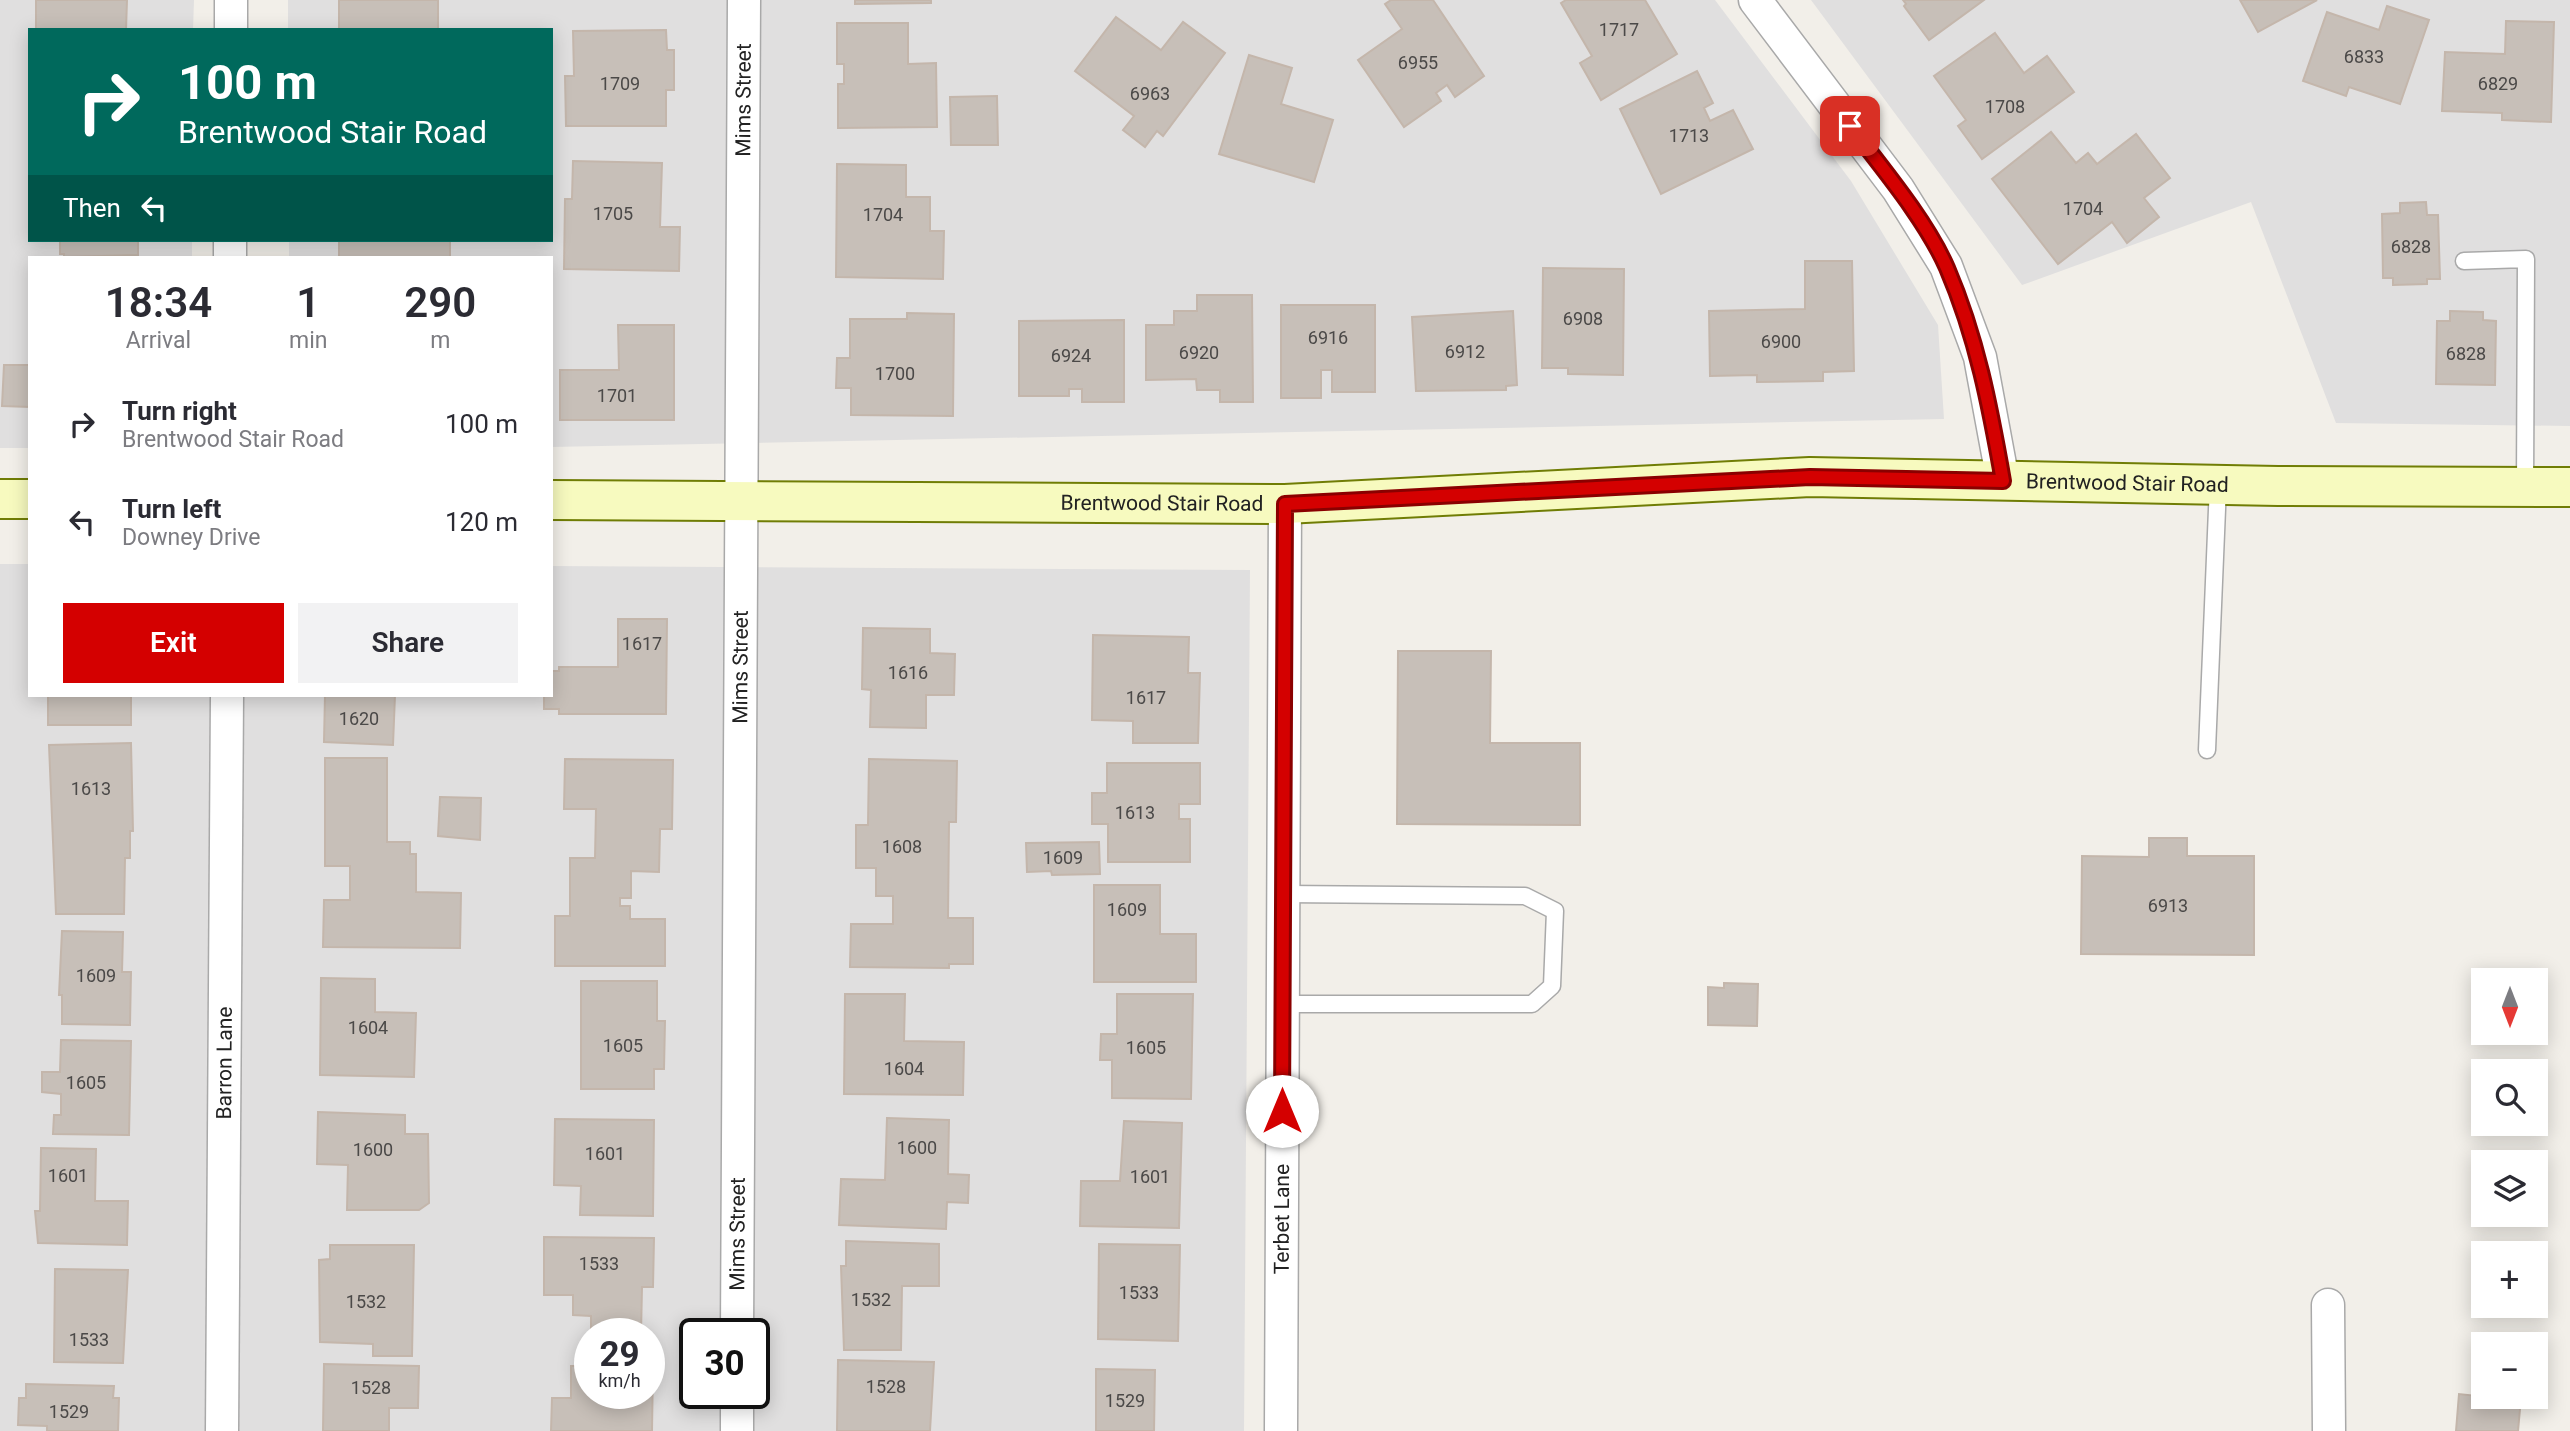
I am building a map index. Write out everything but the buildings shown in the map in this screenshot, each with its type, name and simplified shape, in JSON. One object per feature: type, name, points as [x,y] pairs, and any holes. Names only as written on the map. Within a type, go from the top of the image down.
[{"type":"main road","name":"Brentwood Stair Road","points":[[553,500],[1285,504],[1810,477],[2218,485],[2570,487]]},
{"type":"main road","points":[[0,499],[28,499]]},
{"type":"street","points":[[231,0],[231,28]]},
{"type":"street","name":"Mims Street","points":[[737,1318],[744,0]]},
{"type":"street","points":[[1755,0],[1898,189],[1946,266],[1980,356],[2003,481]]},
{"type":"street","name":"Terbet Lane","points":[[1281,1431],[1285,504]]},
{"type":"street","name":"Barron Lane","points":[[222,1431],[227,697]]},
{"type":"street","points":[[2328,1305],[2329,1431]]},
{"type":"street","points":[[737,1409],[737,1431]]},
{"type":"lane","points":[[2464,261],[2526,259],[2525,487]]},
{"type":"lane","points":[[2207,750],[2218,485]]},
{"type":"lane","points":[[1283,894],[1525,896],[1555,911],[1552,986],[1532,1004],[1283,1004]]},
{"type":"shaded area","points":[[0,0],[194,0],[193,28],[28,28],[28,242],[192,242],[192,256],[28,256],[28,448],[0,448]]},
{"type":"shaded area","points":[[288,0],[1715,0],[1851,181],[1938,325],[1944,419],[553,447],[553,256],[289,256],[289,242],[553,242],[553,28],[288,28]]},
{"type":"shaded area","points":[[1811,0],[2570,0],[2570,426],[2336,423],[2251,202],[2022,285]]},
{"type":"shaded area","points":[[0,564],[28,564],[28,697],[553,697],[553,566],[1250,570],[1244,1431],[0,1431]]},
{"type":"route","points":[[1282,1111],[1285,504],[1810,477],[2003,481],[1980,356],[1946,266],[1898,189],[1850,126]]}]
